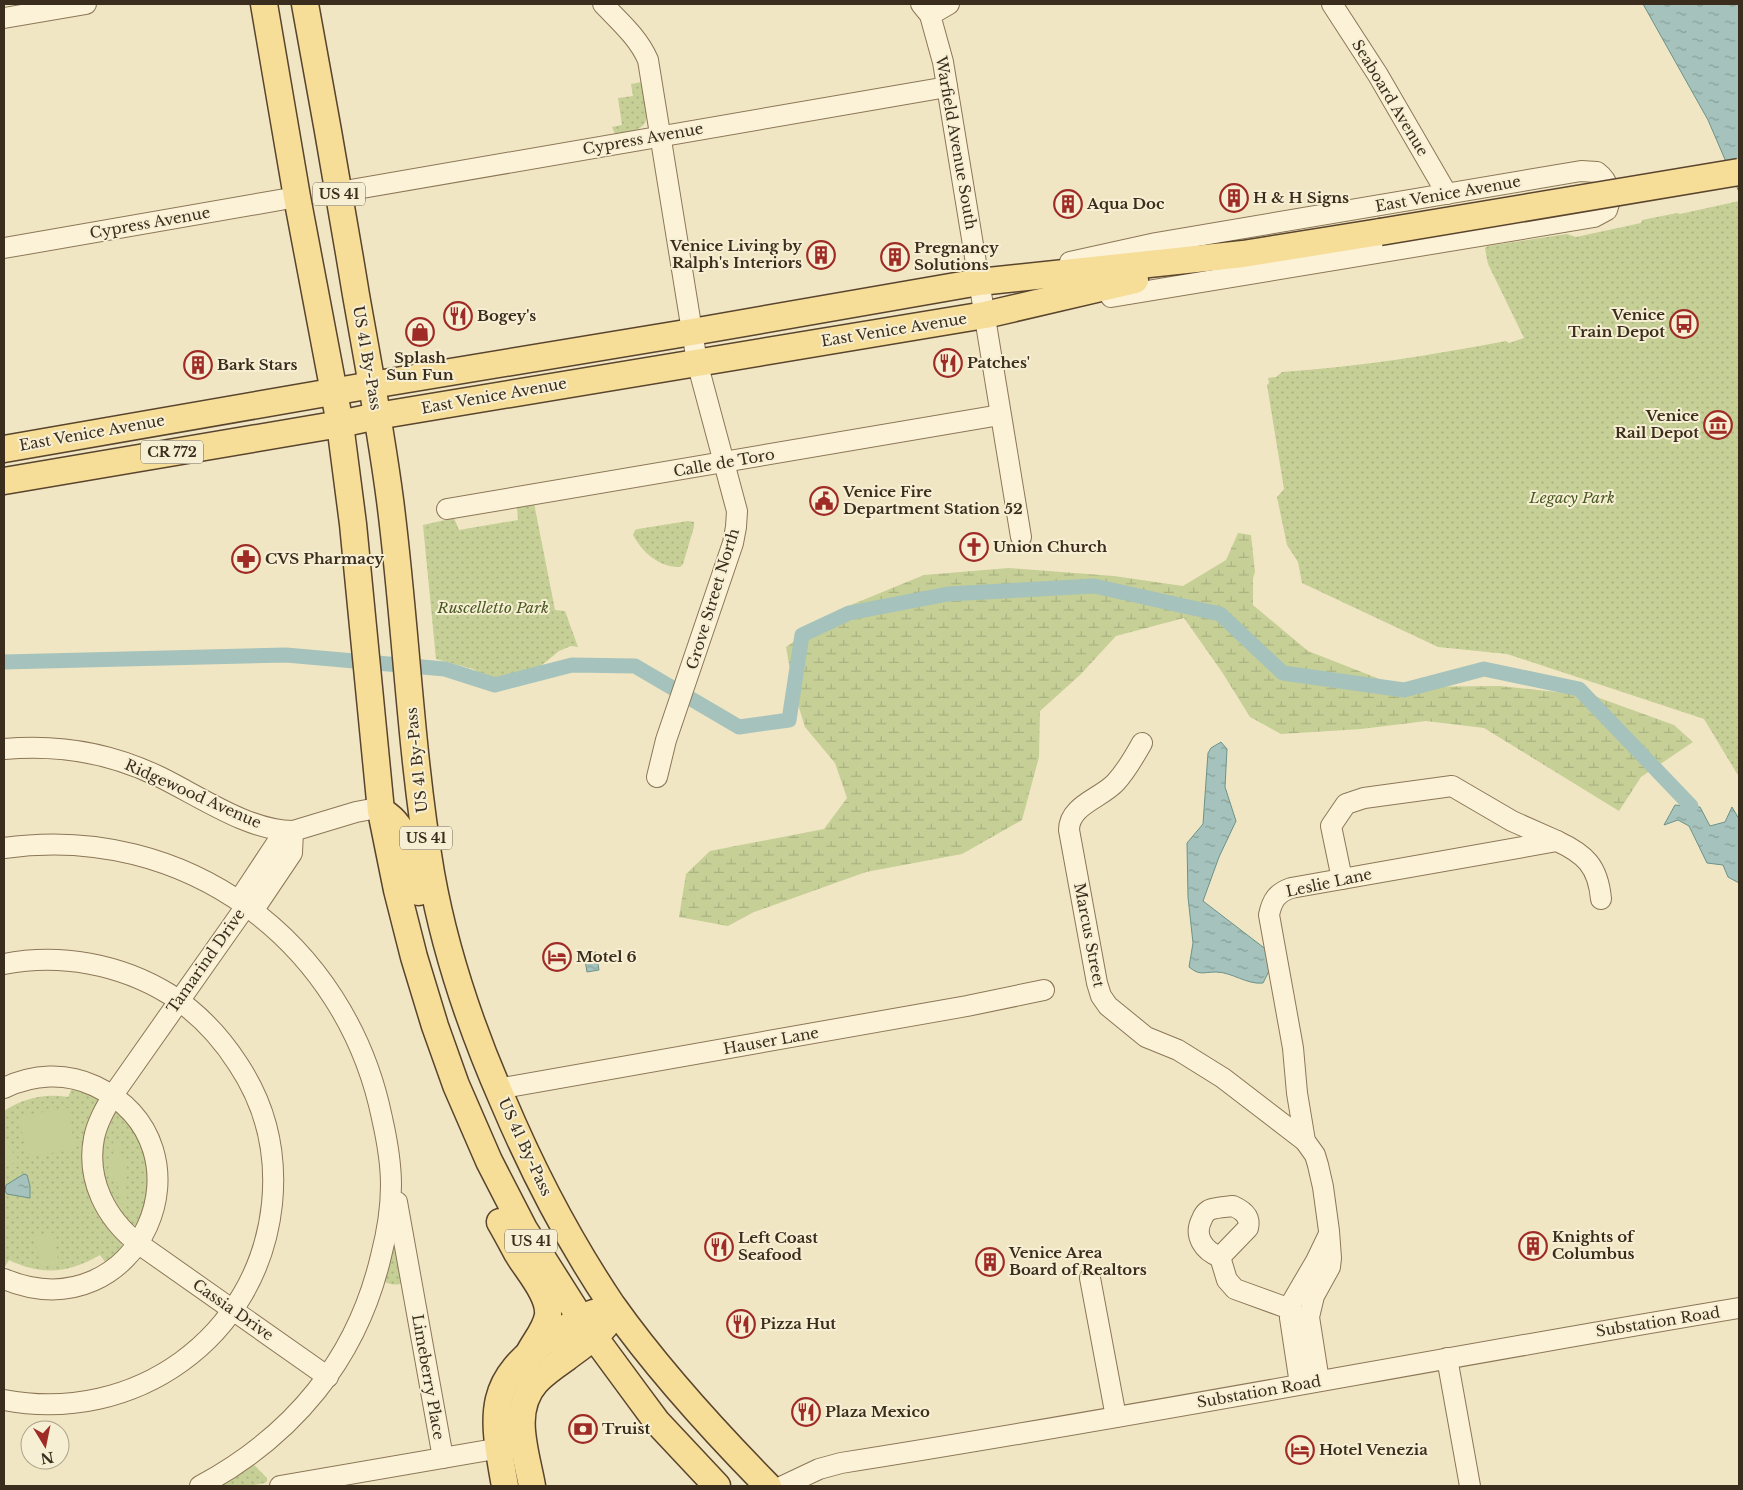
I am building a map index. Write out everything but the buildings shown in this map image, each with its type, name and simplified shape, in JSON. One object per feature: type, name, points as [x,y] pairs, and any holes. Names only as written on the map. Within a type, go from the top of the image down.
[{"type":"main road","name":"US 41","points":[[264,4],[297,197],[340,424],[353,524],[381,811],[396,890],[414,958],[456,1085],[489,1161],[524,1229],[588,1328],[657,1422],[717,1486]]},
{"type":"main road","name":"US 41 By-Pass","points":[[305,4],[377,416],[390,506],[415,762],[431,872],[453,967],[472,1028],[524,1152],[586,1265],[614,1307],[677,1389],[718,1435],[768,1486]]},
{"type":"main road","name":"East Venice Avenue","points":[[4,449],[979,282],[1242,254],[1739,172]]},
{"type":"main road","name":"East Venice Avenue","points":[[4,481],[340,424],[377,416],[985,315],[1242,254]]},
{"type":"main road","points":[[381,811],[395,821],[405,836],[421,901],[433,939],[453,967]]},
{"type":"main road","points":[[414,958],[432,978],[440,992],[470,1068],[480,1081],[497,1089]]},
{"type":"main road","points":[[456,1085],[462,1145],[495,1213],[543,1295],[548,1315],[546,1325],[529,1353],[508,1376],[500,1392],[496,1417],[498,1448],[505,1486]]},
{"type":"main road","points":[[532,1486],[521,1417],[529,1392],[588,1328],[590,1314],[614,1307]]},
{"type":"main road","points":[[529,1353],[588,1328]]},
{"type":"street","points":[[4,18],[86,4]]},
{"type":"street","name":"Grove Street North","points":[[603,4],[643,49],[651,75],[697,362],[736,507],[736,528],[657,777]]},
{"type":"street","points":[[926,9],[949,4]]},
{"type":"street","name":"Seaboard Avenue","points":[[1332,4],[1378,75],[1447,194]]},
{"type":"street","name":"Warfield Avenue South","points":[[926,9],[939,47],[947,87],[1000,415],[1022,537]]},
{"type":"street","name":"Cypress Avenue","points":[[338,192],[947,87]]},
{"type":"street","name":"East Venice Avenue","points":[[979,282],[1156,243],[1590,171],[1597,172],[1608,183],[1610,202],[1607,210],[1588,218],[1169,288],[985,315]]},
{"type":"street","name":"Cypress Avenue","points":[[4,248],[297,197]]},
{"type":"street","name":"Calle de Toro","points":[[447,509],[1000,415]]},
{"type":"street","name":"Marcus Street","points":[[1142,743],[1128,769],[1115,784],[1078,810],[1069,822],[1093,964],[1101,996],[1108,1006],[1146,1037],[1178,1050],[1223,1078],[1305,1141]]},
{"type":"street","name":"Ridgewood Avenue","points":[[4,749],[53,748],[106,757],[153,774],[250,822],[281,831],[293,831]]},
{"type":"street","points":[[1342,879],[1331,826],[1346,804],[1364,798],[1452,786],[1512,821],[1576,850],[1590,864],[1597,877],[1601,899]]},
{"type":"street","name":"Tamarind Drive","points":[[139,1244],[120,1228],[110,1214],[99,1192],[95,1177],[94,1138],[101,1117],[113,1095],[246,906],[243,894],[276,844],[293,831],[350,813],[372,809],[381,811]]},
{"type":"street","name":"Leslie Lane","points":[[1310,1383],[1309,1317],[1314,1296],[1330,1267],[1330,1231],[1324,1186],[1315,1155],[1305,1141],[1296,1093],[1293,1048],[1269,915],[1271,906],[1275,898],[1291,888],[1557,841]]},
{"type":"street","points":[[4,848],[31,845],[75,845],[134,854],[201,879],[246,906],[270,924],[301,954],[328,988],[346,1017],[364,1054],[372,1080],[381,1113],[390,1163],[391,1200],[379,1266],[356,1329],[328,1377],[294,1417],[255,1452],[200,1486]]},
{"type":"street","points":[[4,964],[40,960],[65,960],[91,964],[137,978],[179,1000],[216,1034],[243,1070],[258,1098],[265,1120],[274,1176],[269,1224],[255,1270],[233,1310],[214,1333],[182,1362],[157,1378],[131,1390],[89,1402],[32,1405],[4,1400]]},
{"type":"street","name":"Hauser Lane","points":[[497,1089],[968,1006],[1044,990]]},
{"type":"street","points":[[4,1088],[33,1078],[63,1076],[84,1081],[113,1095],[142,1126],[151,1145],[156,1164],[157,1185],[156,1204],[149,1225],[139,1244],[107,1273],[95,1280],[77,1286],[58,1288],[35,1288],[4,1279]]},
{"type":"street","name":"Limeberry Place","points":[[280,1486],[443,1458],[390,1163]]},
{"type":"street","points":[[1310,1383],[1290,1318],[1290,1309],[1330,1231]]},
{"type":"street","name":"Cassia Drive","points":[[139,1244],[328,1377]]},
{"type":"street","points":[[1220,1257],[1227,1280],[1235,1289],[1290,1309]]},
{"type":"street","points":[[1090,1278],[1116,1417]]},
{"type":"street","name":"Substation Road","points":[[783,1486],[813,1472],[841,1463],[1739,1308]]},
{"type":"street","points":[[1447,1358],[1470,1486]]},
{"type":"street","points":[[443,1458],[524,1444]]},
{"type":"green space","points":[[642,82],[647,108],[646,120],[638,129],[615,134],[612,127],[622,125],[618,98],[633,96],[631,84]]},
{"type":"green space","name":"Legacy Park","points":[[1739,201],[1739,777],[1704,719],[1507,654],[1438,647],[1302,583],[1298,562],[1287,545],[1277,497],[1284,489],[1267,385],[1269,383],[1268,378],[1276,377],[1282,372],[1394,360],[1506,341],[1509,343],[1524,338],[1488,264],[1485,248],[1488,246],[1567,234],[1576,237],[1641,223],[1642,220]]},
{"type":"green space","name":"Ruscelletto Park","points":[[534,503],[555,610],[565,611],[578,647],[571,646],[559,651],[542,665],[540,673],[526,682],[516,684],[491,680],[473,669],[436,659],[423,525],[454,518],[459,530],[518,520],[517,507]]},
{"type":"green space","points":[[688,521],[694,522],[694,527],[683,564],[680,567],[665,565],[652,558],[633,535],[635,530],[638,529]]},
{"type":"green space","points":[[1238,533],[1251,535],[1255,572],[1253,578],[1253,605],[1308,651],[1400,687],[1500,686],[1594,696],[1674,725],[1693,742],[1641,777],[1619,811],[1484,728],[1426,721],[1361,729],[1281,734],[1250,717],[1222,672],[1184,618],[1116,636],[1080,675],[1040,711],[1039,757],[1022,820],[962,854],[866,872],[754,912],[728,926],[679,917],[686,874],[710,851],[824,829],[847,798],[835,763],[805,727],[793,688],[786,647],[841,609],[924,575],[1009,568],[1114,576],[1183,586],[1226,560]]},
{"type":"green space","points":[[74,1084],[100,1101],[90,1136],[123,1247],[108,1266],[100,1255],[66,1269],[44,1270],[21,1265],[9,1260],[4,1268],[4,1111],[19,1103],[43,1096],[68,1097]]},
{"type":"green space","points":[[68,1108],[75,1149],[27,1157],[19,1116]]},
{"type":"green space","points":[[114,1113],[117,1113],[140,1133],[152,1185],[138,1225],[130,1226],[103,1186],[101,1135]]},
{"type":"green space","points":[[115,1141],[119,1143],[121,1156],[128,1170],[125,1185],[127,1201],[124,1204],[120,1202],[118,1186],[106,1173],[114,1157],[112,1144]]},
{"type":"green space","points":[[4,1142],[18,1159],[12,1164],[4,1155]]},
{"type":"green space","points":[[393,1226],[405,1282],[397,1284],[383,1281]]},
{"type":"green space","points":[[53,1233],[59,1264],[40,1267],[35,1236]]},
{"type":"green space","points":[[252,1463],[267,1478],[265,1483],[249,1486],[212,1486]]},
{"type":"water","points":[[1643,4],[1739,4],[1739,192],[1708,120]]},
{"type":"water","points":[[1221,742],[1227,749],[1225,787],[1236,821],[1219,857],[1203,901],[1276,957],[1263,983],[1251,982],[1216,972],[1199,973],[1189,967],[1193,943],[1188,897],[1187,843],[1203,824],[1208,753],[1211,748]]},
{"type":"water","points":[[1675,805],[1700,807],[1710,826],[1725,822],[1732,807],[1739,819],[1739,883],[1728,877],[1723,865],[1707,863],[1689,826],[1678,820],[1664,825]]},
{"type":"water","points":[[596,952],[599,970],[587,972],[584,954]]},
{"type":"water","points":[[24,1174],[27,1175],[30,1186],[30,1198],[7,1194],[5,1191],[6,1185]]},
{"type":"waterway","points":[[4,662],[286,655],[445,669],[495,685],[572,665],[635,666],[739,727],[789,720],[802,635],[849,613],[948,594],[1094,586],[1220,614],[1283,673],[1404,690],[1484,669],[1579,689],[1691,806]]},
{"type":"place","name":"H & H Signs","points":[[1234,198]]},
{"type":"place","name":"Aqua Doc","points":[[1068,204]]},
{"type":"place","name":"Venice Living by Ralph's Interiors","points":[[821,255]]},
{"type":"place","name":"Pregnancy Solutions","points":[[895,257]]},
{"type":"place","name":"Bogey's","points":[[458,316]]},
{"type":"place","name":"Venice Train Depot","points":[[1684,324]]},
{"type":"place","name":"Splash Sun Fun","points":[[420,332]]},
{"type":"place","name":"Patches'","points":[[948,363]]},
{"type":"place","name":"Bark Stars","points":[[198,365]]},
{"type":"place","name":"Venice Rail Depot","points":[[1718,425]]},
{"type":"place","name":"Venice Fire Department Station 52","points":[[824,501]]},
{"type":"place","name":"Union Church","points":[[974,547]]},
{"type":"place","name":"CVS Pharmacy","points":[[246,559]]},
{"type":"place","name":"Motel 6","points":[[557,957]]},
{"type":"place","name":"Knights of Columbus","points":[[1533,1246]]},
{"type":"place","name":"Left Coast Seafood","points":[[719,1247]]},
{"type":"place","name":"Venice Area Board of Realtors","points":[[990,1262]]},
{"type":"place","name":"Pizza Hut","points":[[741,1324]]},
{"type":"place","name":"Plaza Mexico","points":[[806,1412]]},
{"type":"place","name":"Truist","points":[[583,1429]]},
{"type":"place","name":"Hotel Venezia","points":[[1300,1450]]}]
